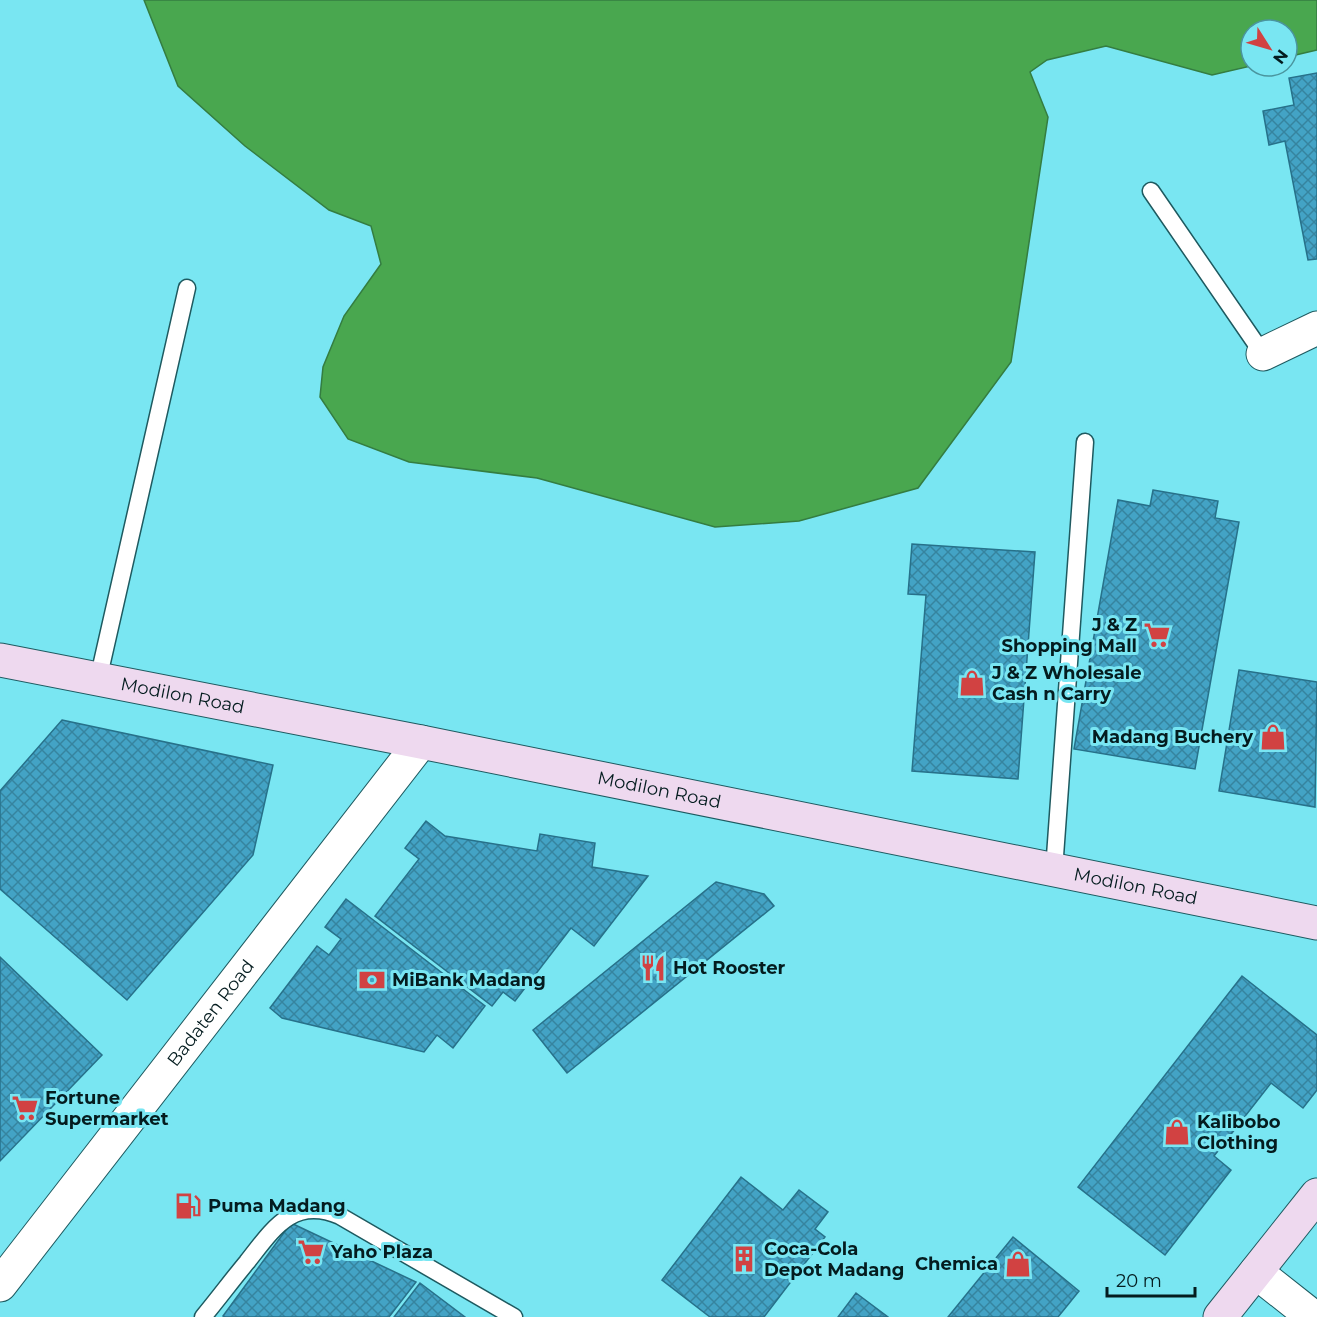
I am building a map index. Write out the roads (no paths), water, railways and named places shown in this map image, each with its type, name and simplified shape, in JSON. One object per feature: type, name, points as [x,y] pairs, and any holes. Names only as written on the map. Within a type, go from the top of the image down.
[{"type":"street","points":[[1263,354],[1317,328]]},
{"type":"street","name":"Modilon Road","points":[[0,660],[422,742],[1317,923]]},
{"type":"street","name":"Badaten Road","points":[[0,1285],[422,742]]},
{"type":"street","points":[[1220,1317],[1317,1195]]},
{"type":"street","points":[[1256,1272],[1313,1317]]},
{"type":"lane","points":[[1151,191],[1263,354]]},
{"type":"lane","points":[[98,680],[187,288]]},
{"type":"lane","points":[[1054,870],[1085,442]]},
{"type":"lane","points":[[203,1317],[274,1228],[294,1214],[317,1209],[340,1216],[514,1317]]},
{"type":"place","name":"J & Z Shopping Mall","points":[[1157,635]]},
{"type":"place","name":"J & Z Wholesale Cash n Carry","points":[[972,683]]},
{"type":"place","name":"Madang Buchery","points":[[1273,737]]},
{"type":"place","name":"Hot Rooster","points":[[653,968]]},
{"type":"place","name":"MiBank Madang","points":[[372,980]]},
{"type":"place","name":"Fortune Supermarket","points":[[25,1108]]},
{"type":"place","name":"Kalibobo Clothing","points":[[1177,1132]]},
{"type":"place","name":"Puma Madang","points":[[188,1206]]},
{"type":"place","name":"Yaho Plaza","points":[[311,1252]]},
{"type":"place","name":"Coca-Cola Depot Madang","points":[[744,1259]]},
{"type":"place","name":"Chemica","points":[[1018,1264]]}]
